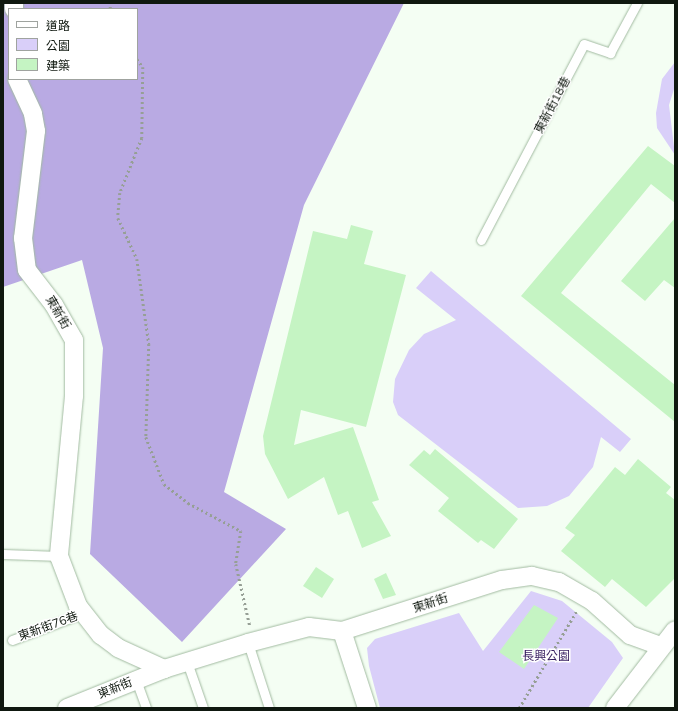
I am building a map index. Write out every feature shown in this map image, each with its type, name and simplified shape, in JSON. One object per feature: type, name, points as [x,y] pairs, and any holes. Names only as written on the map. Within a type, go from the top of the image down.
[{"type":"street","name":"東新街","points":[[18,80],[33,114],[36,131],[23,238],[27,270],[54,305],[74,340],[74,396],[59,556],[65,578],[84,613],[101,635],[118,648],[164,669]]},
{"type":"street","name":"東新街","points":[[67,708],[164,669],[251,642],[309,627],[342,631],[502,580],[532,576],[559,582],[592,601],[630,634],[661,646]]},
{"type":"street","points":[[615,708],[661,646],[675,630]]},
{"type":"street","points":[[342,631],[367,708]]},
{"type":"lane","name":"東新街18巷","points":[[481,240],[584,44],[610,53],[637,3]]},
{"type":"lane","points":[[3,554],[59,556]]},
{"type":"lane","name":"東新街76巷","points":[[12,640],[84,613]]},
{"type":"lane","points":[[251,642],[269,708]]},
{"type":"lane","points":[[187,662],[203,708]]},
{"type":"lane","points":[[136,680],[146,708]]},
{"type":"path","points":[[138,60],[143,67],[142,138],[120,193],[118,218],[137,259],[149,344],[146,437],[164,484],[188,503],[241,531],[236,564],[251,642]]},
{"type":"path","points":[[519,708],[576,612]]},
{"type":"green space","points":[[675,62],[675,86],[669,105],[675,155],[657,128],[656,113],[662,79]]},
{"type":"green space","points":[[431,271],[631,439],[620,452],[601,437],[593,467],[569,496],[547,506],[518,508],[398,415],[393,402],[395,379],[409,350],[424,334],[456,320],[416,288]]},
{"type":"green space","name":"長興公園","points":[[531,591],[562,601],[612,642],[623,658],[588,708],[380,708],[369,666],[367,648],[375,639],[459,613],[483,651]]},
{"type":"shaded area","points":[[3,3],[404,3],[304,205],[224,492],[286,529],[182,642],[90,554],[103,348],[82,260],[3,287]]},
{"type":"building","points":[[648,146],[675,166],[675,203],[651,184],[561,293],[675,385],[675,422],[521,296]]},
{"type":"building","points":[[675,218],[675,288],[664,280],[645,301],[621,281]]},
{"type":"building","points":[[351,225],[373,231],[364,264],[406,275],[366,427],[301,410],[294,445],[353,427],[379,500],[372,502],[391,536],[362,548],[348,511],[338,515],[324,477],[288,499],[265,454],[263,436],[313,231],[347,239]]},
{"type":"building","points":[[435,449],[518,519],[494,549],[481,540],[478,543],[438,511],[449,498],[409,465],[424,450],[430,455]]},
{"type":"building","points":[[638,459],[671,487],[666,493],[675,500],[675,578],[646,607],[612,579],[605,587],[561,551],[575,535],[565,528],[615,467],[625,475]]},
{"type":"building","points":[[316,567],[334,579],[322,598],[303,586]]},
{"type":"building","points":[[386,573],[396,595],[383,599],[374,579]]},
{"type":"building","points":[[534,605],[558,618],[524,669],[499,652]]}]
